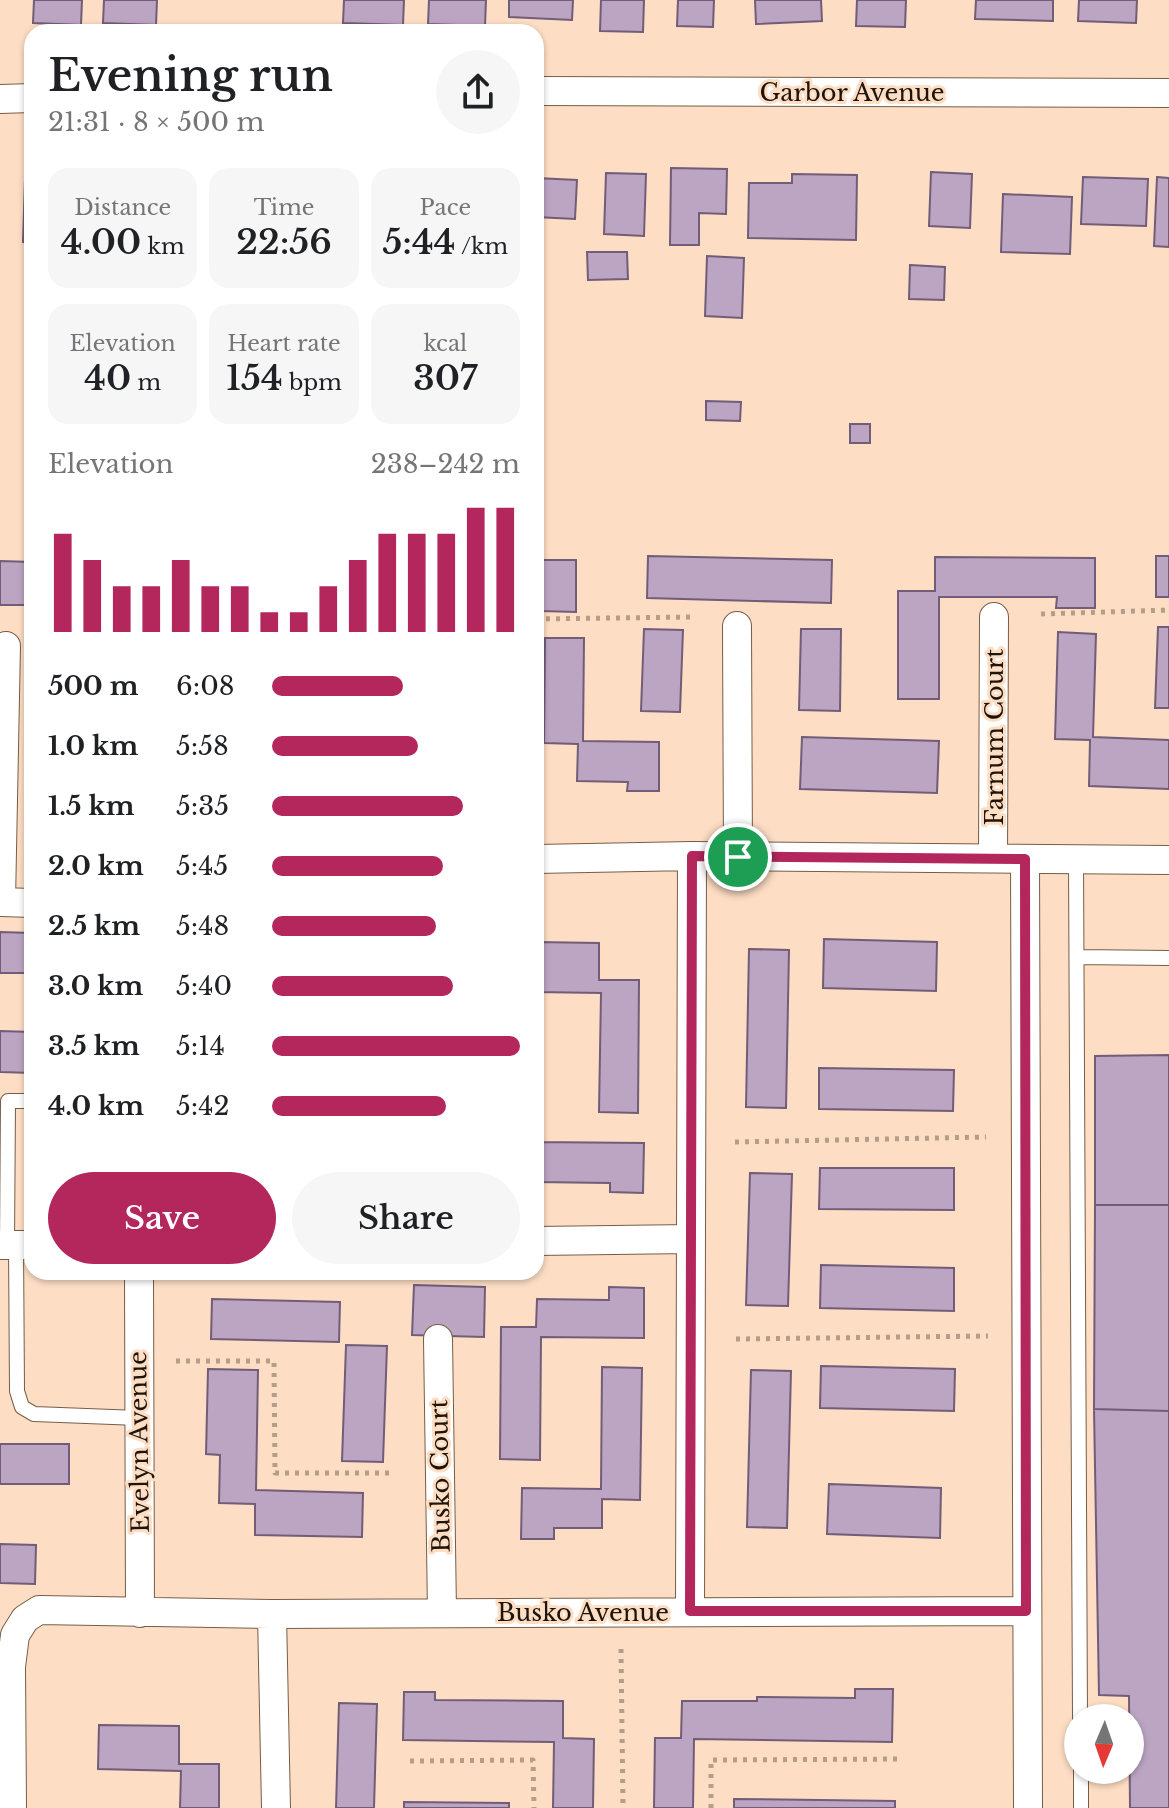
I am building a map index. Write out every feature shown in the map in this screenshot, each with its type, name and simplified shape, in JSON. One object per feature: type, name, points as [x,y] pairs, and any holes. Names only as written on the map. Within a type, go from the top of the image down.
[{"type":"street","name":"Garbor Avenue","points":[[544,91],[1169,93]]},
{"type":"street","points":[[0,99],[24,98]]},
{"type":"street","name":"Farnum Court","points":[[993,858],[994,617]]},
{"type":"street","points":[[737,626],[738,857]]},
{"type":"street","points":[[6,646],[1,902],[24,903]]},
{"type":"street","points":[[690,1611],[692,856]]},
{"type":"street","points":[[544,859],[692,856],[1169,860]]},
{"type":"street","points":[[1025,859],[1028,1808]]},
{"type":"street","points":[[544,1241],[690,1239]]},
{"type":"street","name":"Evelyn Avenue","points":[[139,1280],[140,1613]]},
{"type":"street","name":"Busko Court","points":[[438,1339],[442,1613]]},
{"type":"street","name":"Busko Avenue","points":[[12,1808],[11,1667],[15,1635],[25,1619],[39,1610],[272,1614],[1026,1611]]},
{"type":"street","points":[[272,1614],[276,1808]]},
{"type":"lane","points":[[1076,859],[1080,1704]]},
{"type":"lane","points":[[1077,957],[1169,958]]},
{"type":"lane","points":[[24,1101],[8,1101],[17,1391],[22,1407],[34,1414],[139,1418]]},
{"type":"lane","points":[[1081,1784],[1081,1808]]},
{"type":"path","points":[[1041,614],[1169,610]]},
{"type":"path","points":[[544,619],[694,617]]},
{"type":"path","points":[[735,1142],[986,1137]]},
{"type":"path","points":[[736,1339],[988,1336]]},
{"type":"path","points":[[176,1361],[274,1361],[275,1473],[395,1473]]},
{"type":"path","points":[[621,1649],[623,1808]]},
{"type":"path","points":[[711,1808],[711,1760],[903,1759]]},
{"type":"path","points":[[410,1761],[533,1760],[534,1808]]},
{"type":"building","points":[[34,0],[82,0],[81,24],[33,23]]},
{"type":"building","points":[[104,0],[157,0],[156,24],[103,23]]},
{"type":"building","points":[[344,0],[404,0],[403,24],[343,23]]},
{"type":"building","points":[[429,0],[486,0],[485,24],[428,24]]},
{"type":"building","points":[[509,0],[573,0],[572,20],[509,17]]},
{"type":"building","points":[[601,0],[644,0],[643,32],[600,31]]},
{"type":"building","points":[[678,0],[714,0],[713,27],[677,26]]},
{"type":"building","points":[[755,0],[821,0],[822,21],[756,24]]},
{"type":"building","points":[[857,0],[906,0],[905,27],[856,26]]},
{"type":"building","points":[[976,0],[1053,0],[1053,21],[975,19]]},
{"type":"building","points":[[1079,0],[1137,0],[1136,23],[1078,21]]},
{"type":"building","points":[[671,168],[727,169],[726,214],[699,213],[699,245],[670,245]]},
{"type":"building","points":[[931,172],[972,174],[970,228],[929,226]]},
{"type":"building","points":[[606,173],[646,174],[644,236],[604,234]]},
{"type":"building","points":[[792,174],[857,175],[856,240],[748,238],[749,183],[792,183]]},
{"type":"building","points":[[1083,177],[1148,179],[1146,226],[1081,224]]},
{"type":"building","points":[[1157,177],[1169,178],[1169,247],[1154,246]]},
{"type":"building","points":[[544,178],[577,180],[575,219],[544,217]]},
{"type":"building","points":[[1003,194],[1072,197],[1070,254],[1001,252]]},
{"type":"building","points":[[587,252],[627,252],[628,279],[588,280]]},
{"type":"building","points":[[707,256],[744,258],[742,318],[705,316]]},
{"type":"building","points":[[910,265],[945,267],[944,300],[909,299]]},
{"type":"building","points":[[706,401],[741,402],[740,421],[706,420]]},
{"type":"building","points":[[850,424],[870,424],[870,443],[850,443]]},
{"type":"building","points":[[648,556],[832,560],[831,603],[647,598]]},
{"type":"building","points":[[1156,556],[1169,556],[1169,597],[1156,597]]},
{"type":"building","points":[[935,557],[1095,558],[1095,608],[1056,608],[1057,597],[939,597],[939,699],[898,699],[898,591],[935,591]]},
{"type":"building","points":[[544,560],[576,560],[576,612],[544,611]]},
{"type":"building","points":[[0,561],[24,562],[24,605],[0,605]]},
{"type":"building","points":[[1158,627],[1169,627],[1169,708],[1155,708]]},
{"type":"building","points":[[644,629],[683,630],[680,712],[641,711]]},
{"type":"building","points":[[801,629],[841,629],[840,711],[799,710]]},
{"type":"building","points":[[1058,632],[1096,634],[1093,737],[1169,740],[1169,789],[1089,786],[1090,740],[1055,739]]},
{"type":"building","points":[[545,638],[584,638],[583,741],[659,742],[659,791],[627,791],[628,782],[577,781],[578,744],[544,743]]},
{"type":"building","points":[[802,737],[939,741],[937,793],[800,789]]},
{"type":"building","points":[[0,932],[24,933],[24,973],[0,973]]},
{"type":"building","points":[[824,939],[937,942],[936,991],[823,988]]},
{"type":"building","points":[[544,942],[599,943],[599,980],[639,980],[638,1113],[599,1112],[601,993],[544,992]]},
{"type":"building","points":[[749,949],[789,950],[786,1108],[746,1107]]},
{"type":"building","points":[[0,1031],[24,1032],[24,1073],[0,1072]]},
{"type":"building","points":[[1169,1055],[1169,1205],[1095,1205],[1095,1056]]},
{"type":"building","points":[[819,1068],[954,1070],[953,1111],[819,1109]]},
{"type":"building","points":[[544,1142],[644,1143],[643,1193],[610,1192],[610,1183],[544,1182]]},
{"type":"building","points":[[820,1168],[954,1168],[954,1210],[819,1209]]},
{"type":"building","points":[[750,1173],[792,1174],[788,1306],[746,1305]]},
{"type":"building","points":[[1095,1205],[1169,1205],[1169,1411],[1094,1409]]},
{"type":"building","points":[[821,1265],[954,1268],[954,1311],[820,1308]]},
{"type":"building","points":[[414,1285],[485,1287],[484,1337],[412,1335]]},
{"type":"building","points":[[609,1287],[644,1288],[644,1338],[541,1337],[540,1460],[500,1459],[501,1327],[536,1327],[537,1299],[609,1300]]},
{"type":"building","points":[[212,1299],[340,1302],[339,1342],[211,1339]]},
{"type":"building","points":[[346,1345],[387,1346],[383,1462],[342,1461]]},
{"type":"building","points":[[821,1366],[955,1369],[954,1411],[820,1408]]},
{"type":"building","points":[[602,1367],[642,1368],[640,1500],[602,1499],[602,1528],[554,1528],[554,1539],[521,1539],[522,1488],[601,1489]]},
{"type":"building","points":[[208,1369],[258,1370],[256,1490],[363,1493],[362,1537],[255,1535],[255,1504],[219,1503],[220,1455],[206,1454]]},
{"type":"building","points":[[751,1370],[791,1371],[787,1528],[747,1527]]},
{"type":"building","points":[[1094,1409],[1169,1411],[1169,1808],[1130,1808],[1130,1784],[1144,1784],[1144,1704],[1129,1704],[1129,1696],[1099,1695]]},
{"type":"building","points":[[0,1444],[69,1444],[69,1484],[0,1484]]},
{"type":"building","points":[[829,1484],[941,1488],[940,1538],[827,1534]]},
{"type":"building","points":[[0,1544],[36,1545],[35,1584],[0,1583]]},
{"type":"building","points":[[855,1689],[893,1689],[892,1742],[694,1739],[693,1808],[654,1808],[655,1738],[681,1738],[682,1701],[757,1701],[757,1697],[855,1698]]},
{"type":"building","points":[[404,1692],[435,1692],[435,1700],[563,1701],[563,1738],[594,1739],[593,1808],[553,1808],[554,1742],[403,1740]]},
{"type":"building","points":[[339,1703],[377,1704],[374,1808],[336,1808]]},
{"type":"building","points":[[99,1725],[179,1726],[179,1764],[219,1764],[219,1808],[180,1808],[181,1771],[98,1769]]},
{"type":"building","points":[[734,1799],[895,1801],[895,1808],[734,1808]]},
{"type":"building","points":[[404,1802],[509,1803],[509,1808],[404,1808]]},
{"type":"route","points":[[692,856],[738,857],[1025,859],[1026,1611],[690,1611],[692,856]]}]
